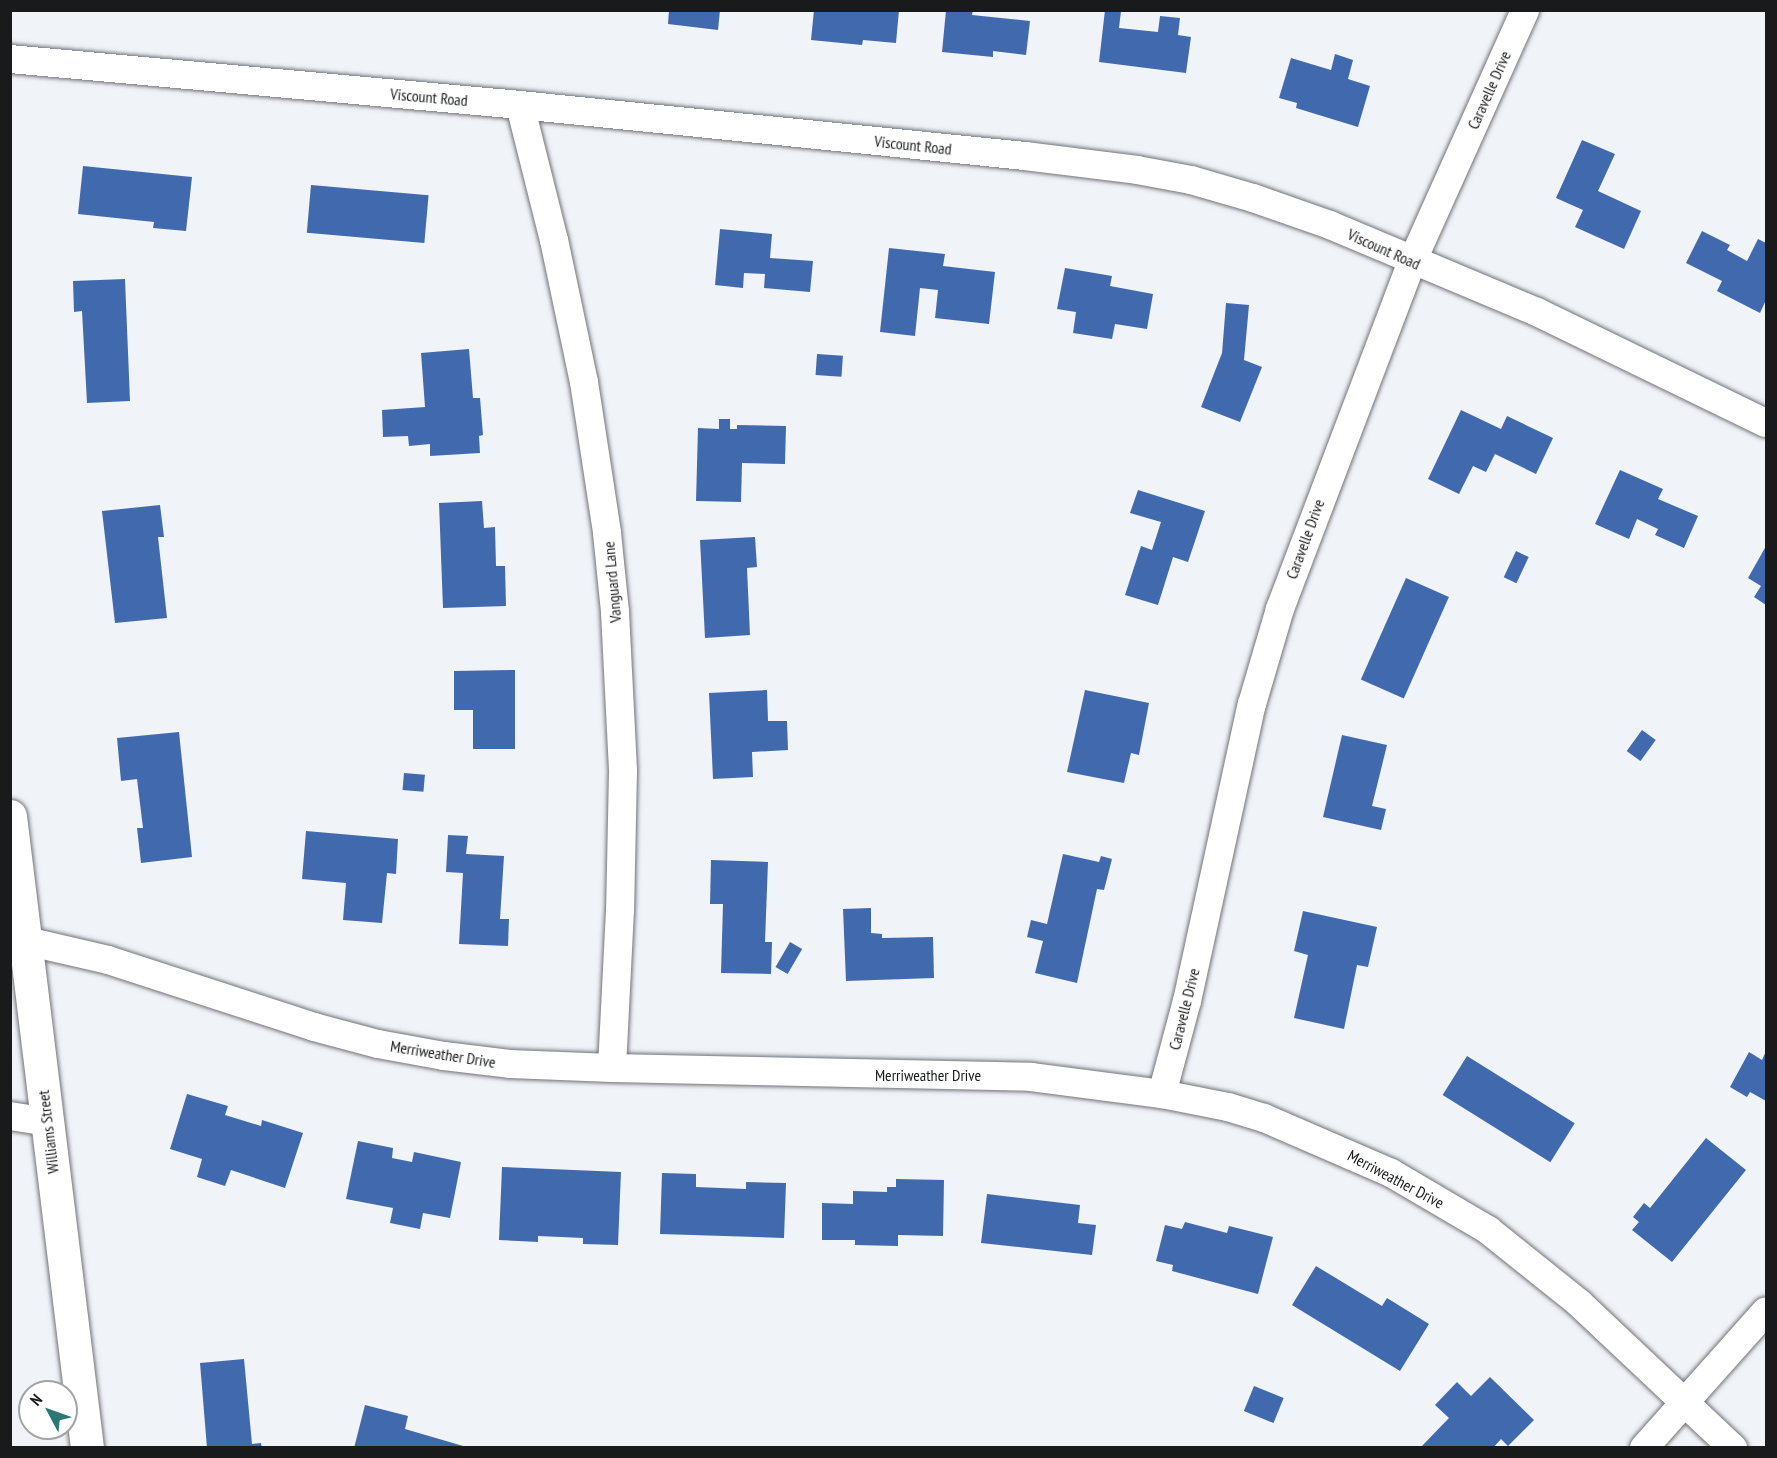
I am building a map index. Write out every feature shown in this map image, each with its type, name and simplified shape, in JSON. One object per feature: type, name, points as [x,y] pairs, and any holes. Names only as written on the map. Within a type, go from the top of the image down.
[{"type":"main road","name":"Williams Street","points":[[10,816],[87,1448]]},
{"type":"street","name":"Caravelle Drive","points":[[1162,1094],[1187,1001],[1238,761],[1267,648],[1321,495],[1412,262],[1525,10]]},
{"type":"street","name":"Viscount Road","points":[[10,59],[520,105],[1137,170],[1191,180],[1253,198],[1330,225],[1412,262],[1537,312],[1767,423]]},
{"type":"street","name":"Vanguard Lane","points":[[520,105],[554,240],[584,382],[607,533],[615,612],[623,783],[612,1068]]},
{"type":"street","name":"Merriweather Drive","points":[[26,941],[108,960],[293,1021],[378,1044],[444,1056],[510,1064],[612,1068],[1031,1077],[1162,1094],[1228,1107],[1264,1118],[1333,1146],[1419,1188],[1488,1230],[1579,1303],[1733,1448]]},
{"type":"street","points":[[10,1116],[47,1122]]},
{"type":"street","points":[[1644,1448],[1767,1311]]},
{"type":"building","points":[[669,10],[720,10],[718,30],[668,24]]},
{"type":"building","points":[[814,10],[899,10],[896,43],[863,40],[862,45],[811,40]]},
{"type":"building","points":[[946,10],[973,10],[972,15],[1030,21],[1026,55],[993,51],[993,57],[942,52]]},
{"type":"building","points":[[1105,10],[1121,11],[1119,28],[1158,32],[1160,16],[1180,18],[1178,35],[1191,37],[1186,73],[1099,62]]},
{"type":"building","points":[[1335,54],[1353,60],[1348,79],[1370,86],[1358,127],[1296,108],[1297,103],[1279,98],[1291,58],[1331,70]]},
{"type":"building","points":[[1582,140],[1615,154],[1598,191],[1641,211],[1624,249],[1575,227],[1583,210],[1556,198]]},
{"type":"building","points":[[83,166],[192,177],[186,231],[153,228],[154,222],[78,214]]},
{"type":"building","points":[[311,185],[429,195],[424,243],[307,233]]},
{"type":"building","points":[[720,229],[772,234],[770,258],[813,261],[810,292],[764,288],[765,274],[744,273],[743,288],[715,285]]},
{"type":"building","points":[[1702,231],[1730,245],[1727,250],[1747,261],[1758,239],[1766,243],[1766,300],[1760,313],[1717,291],[1722,281],[1686,263]]},
{"type":"building","points":[[889,248],[945,254],[943,266],[995,272],[989,324],[935,318],[938,290],[920,288],[915,336],[880,332]]},
{"type":"building","points":[[1065,268],[1112,276],[1110,286],[1153,294],[1147,329],[1115,324],[1112,339],[1073,333],[1076,312],[1057,309]]},
{"type":"building","points":[[125,279],[130,401],[87,403],[82,311],[74,312],[73,281]]},
{"type":"building","points":[[1226,303],[1249,305],[1244,360],[1262,367],[1240,422],[1201,407],[1222,353]]},
{"type":"building","points":[[469,349],[473,398],[480,398],[483,435],[479,436],[480,453],[430,456],[430,444],[409,446],[408,436],[383,437],[382,410],[425,407],[421,353]]},
{"type":"building","points":[[817,354],[843,356],[841,377],[816,375]]},
{"type":"building","points":[[1461,410],[1501,429],[1507,416],[1553,438],[1536,474],[1495,454],[1486,472],[1473,466],[1459,494],[1428,479]]},
{"type":"building","points":[[719,419],[730,419],[730,429],[737,429],[737,425],[786,426],[785,464],[742,463],[741,502],[696,501],[698,428],[719,429]]},
{"type":"building","points":[[1620,470],[1663,489],[1658,499],[1698,516],[1684,548],[1655,535],[1658,529],[1637,519],[1629,539],[1595,524]]},
{"type":"building","points":[[1138,490],[1205,511],[1188,562],[1173,557],[1158,605],[1125,595],[1141,546],[1152,550],[1161,522],[1130,513]]},
{"type":"building","points":[[482,501],[484,528],[495,527],[496,566],[505,566],[506,606],[443,608],[439,503]]},
{"type":"building","points":[[160,505],[164,537],[158,537],[167,618],[115,623],[102,511]]},
{"type":"building","points":[[755,537],[757,567],[747,568],[750,635],[705,638],[700,540]]},
{"type":"building","points":[[1766,546],[1766,605],[1754,597],[1761,586],[1748,578]]},
{"type":"building","points":[[1516,551],[1529,557],[1516,583],[1504,577]]},
{"type":"building","points":[[1406,578],[1449,597],[1404,699],[1361,679]]},
{"type":"building","points":[[515,670],[515,749],[473,749],[473,710],[454,710],[454,671]]},
{"type":"building","points":[[767,690],[768,721],[787,721],[788,750],[752,752],[753,777],[713,779],[709,693]]},
{"type":"building","points":[[1085,690],[1149,703],[1139,755],[1131,753],[1124,783],[1067,772]]},
{"type":"building","points":[[1642,730],[1656,740],[1640,761],[1627,751]]},
{"type":"building","points":[[179,732],[192,857],[141,863],[137,828],[143,828],[137,779],[121,781],[117,738]]},
{"type":"building","points":[[1342,735],[1387,745],[1372,806],[1386,809],[1381,830],[1323,817]]},
{"type":"building","points":[[404,773],[425,775],[423,792],[403,790]]},
{"type":"building","points":[[306,831],[398,839],[396,874],[387,873],[382,923],[343,920],[346,883],[302,879]]},
{"type":"building","points":[[448,835],[468,836],[466,854],[504,856],[500,919],[509,919],[508,946],[459,944],[463,873],[446,872]]},
{"type":"building","points":[[1063,854],[1099,862],[1101,856],[1112,859],[1104,890],[1097,889],[1077,983],[1035,973],[1043,941],[1027,937],[1031,920],[1047,924]]},
{"type":"building","points":[[711,860],[768,862],[765,942],[772,942],[771,974],[721,973],[723,904],[710,904]]},
{"type":"building","points":[[871,908],[871,933],[882,934],[882,938],[933,937],[934,978],[846,981],[843,909]]},
{"type":"building","points":[[1303,911],[1377,927],[1368,967],[1357,965],[1344,1029],[1294,1018],[1308,955],[1294,951]]},
{"type":"building","points":[[790,942],[802,949],[788,974],[776,967]]},
{"type":"building","points":[[1766,1051],[1766,1101],[1750,1092],[1747,1097],[1730,1087],[1749,1052],[1762,1060]]},
{"type":"building","points":[[1467,1056],[1575,1123],[1550,1162],[1443,1095]]},
{"type":"building","points":[[187,1094],[228,1106],[225,1115],[261,1126],[262,1120],[303,1133],[285,1188],[231,1170],[225,1186],[197,1177],[202,1159],[170,1149]]},
{"type":"building","points":[[1706,1138],[1746,1170],[1672,1262],[1632,1230],[1639,1222],[1633,1217],[1644,1203],[1650,1208]]},
{"type":"building","points":[[358,1141],[393,1148],[392,1158],[412,1162],[414,1152],[461,1162],[450,1218],[423,1213],[420,1229],[390,1223],[393,1208],[346,1199]]},
{"type":"building","points":[[502,1167],[621,1172],[618,1245],[583,1244],[583,1238],[538,1236],[538,1242],[499,1240]]},
{"type":"building","points":[[662,1173],[696,1174],[696,1187],[746,1189],[746,1182],[786,1183],[784,1238],[660,1234]]},
{"type":"building","points":[[896,1179],[944,1180],[943,1236],[898,1235],[898,1246],[855,1245],[855,1240],[822,1240],[822,1203],[853,1204],[853,1191],[887,1192],[887,1187],[896,1187]]},
{"type":"building","points":[[987,1194],[1080,1205],[1078,1223],[1096,1225],[1092,1255],[981,1243]]},
{"type":"building","points":[[1185,1222],[1227,1233],[1229,1226],[1273,1237],[1258,1294],[1172,1271],[1173,1265],[1156,1261],[1165,1225],[1182,1229]]},
{"type":"building","points":[[1316,1266],[1382,1306],[1387,1298],[1429,1324],[1400,1371],[1292,1305]]},
{"type":"building","points":[[244,1359],[252,1444],[261,1443],[262,1448],[207,1448],[200,1363]]},
{"type":"building","points":[[1490,1377],[1534,1420],[1508,1446],[1501,1439],[1493,1448],[1420,1448],[1449,1418],[1435,1405],[1457,1382],[1471,1396]]},
{"type":"building","points":[[1254,1386],[1284,1398],[1274,1423],[1244,1411]]},
{"type":"building","points":[[365,1405],[408,1416],[405,1429],[470,1448],[354,1448]]}]
